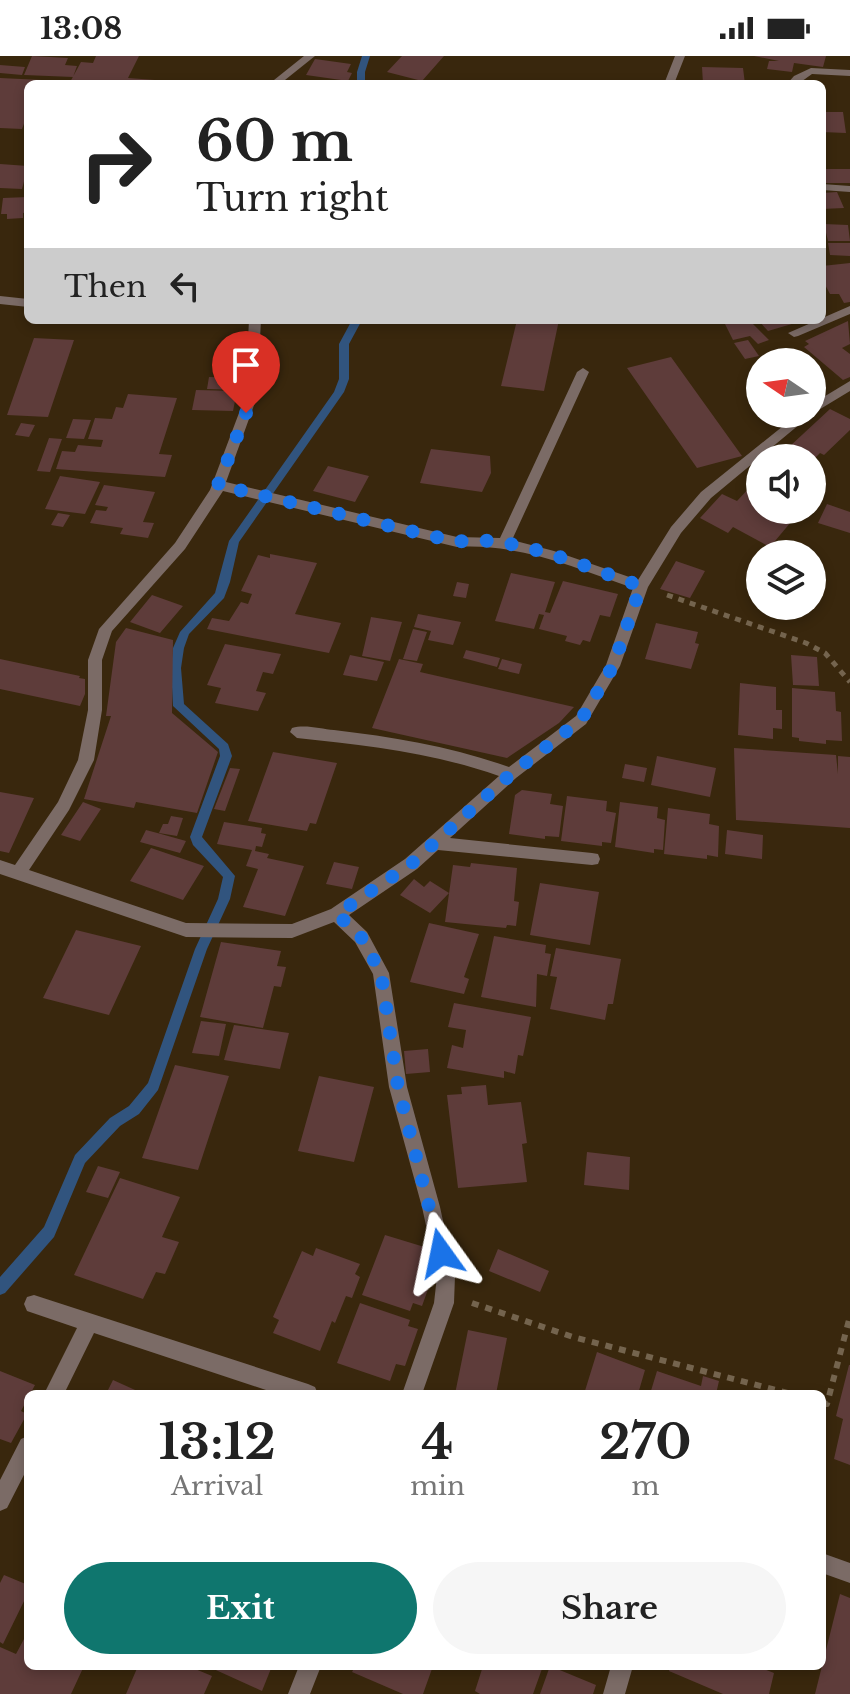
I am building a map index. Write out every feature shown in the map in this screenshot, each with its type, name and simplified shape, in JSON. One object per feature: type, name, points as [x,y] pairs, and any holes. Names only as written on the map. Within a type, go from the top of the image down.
[{"type":"street","points":[[279,80],[310,56]]},
{"type":"street","points":[[671,80],[680,56]]},
{"type":"street","points":[[795,80],[807,71],[850,73]]},
{"type":"street","points":[[826,187],[850,189]]},
{"type":"street","points":[[0,300],[24,303]]},
{"type":"street","points":[[826,320],[850,310]]},
{"type":"street","points":[[19,872],[64,806],[86,760],[95,710],[95,660],[106,629],[180,546],[218,485],[251,397],[255,324]]},
{"type":"street","points":[[794,333],[816,324]]},
{"type":"street","points":[[504,543],[583,372]]},
{"type":"street","points":[[826,401],[850,385]]},
{"type":"street","points":[[0,867],[125,912],[186,930],[292,931],[337,914],[411,864],[511,774],[581,720],[613,666],[641,586],[676,530],[706,495],[789,428]]},
{"type":"street","points":[[218,485],[457,542],[478,538],[504,543],[641,586]]},
{"type":"street","points":[[297,732],[355,738],[488,765],[511,774]]},
{"type":"street","points":[[435,843],[592,859]]},
{"type":"street","points":[[337,914],[361,937],[381,973],[398,1087],[431,1207],[446,1276],[445,1294],[413,1390]]},
{"type":"street","points":[[34,1304],[296,1390]]},
{"type":"street","points":[[56,1390],[90,1322]]},
{"type":"street","points":[[0,1501],[24,1454]]},
{"type":"street","points":[[826,1564],[850,1573]]},
{"type":"street","points":[[299,1694],[308,1670]]},
{"type":"street","points":[[614,1694],[621,1670]]},
{"type":"path","points":[[641,586],[806,643],[825,653],[850,682]]},
{"type":"path","points":[[445,1294],[573,1337],[776,1390]]},
{"type":"path","points":[[826,1404],[850,1316]]},
{"type":"building","points":[[32,56],[68,58],[65,65],[77,66],[73,77],[24,75]]},
{"type":"building","points":[[96,56],[139,56],[128,78],[155,80],[71,80],[81,62],[93,63]]},
{"type":"building","points":[[402,56],[444,56],[423,80],[387,72]]},
{"type":"building","points":[[754,56],[826,56],[823,67],[794,63],[792,72],[767,69],[769,61],[779,61]]},
{"type":"building","points":[[315,59],[351,64],[347,72],[352,73],[348,80],[306,75]]},
{"type":"building","points":[[0,65],[25,67],[22,75],[0,73]]},
{"type":"building","points":[[702,67],[743,68],[744,80],[703,80]]},
{"type":"building","points":[[0,78],[42,80],[24,80],[22,129],[0,128]]},
{"type":"building","points":[[826,112],[843,112],[846,133],[826,132]]},
{"type":"building","points":[[0,164],[24,166],[22,189],[0,188]]},
{"type":"building","points":[[826,169],[850,169],[850,183],[826,183]]},
{"type":"building","points":[[837,192],[844,208],[826,209],[826,193]]},
{"type":"building","points":[[24,197],[23,218],[7,219],[7,214],[1,214],[3,198]]},
{"type":"building","points":[[826,224],[848,225],[850,241],[828,241]]},
{"type":"building","points":[[828,243],[850,243],[850,256],[830,255]]},
{"type":"building","points":[[850,263],[850,302],[844,303],[839,294],[830,294],[826,286],[826,266]]},
{"type":"building","points":[[848,321],[850,344],[842,348],[850,354],[850,377],[843,380],[826,366],[826,348],[805,348],[809,344],[805,341]]},
{"type":"building","points":[[516,324],[558,324],[544,391],[501,386]]},
{"type":"building","points":[[725,324],[753,324],[769,340],[758,344],[750,336],[733,340]]},
{"type":"building","points":[[762,324],[792,324],[768,331]]},
{"type":"building","points":[[34,338],[74,340],[48,417],[7,415]]},
{"type":"building","points":[[748,340],[754,348],[746,348],[745,359],[734,343]]},
{"type":"building","points":[[671,357],[742,456],[697,468],[627,368]]},
{"type":"building","points":[[209,377],[240,378],[238,390],[207,389]]},
{"type":"building","points":[[196,390],[237,391],[233,411],[192,410]]},
{"type":"building","points":[[128,394],[177,398],[159,454],[172,455],[165,477],[56,469],[62,451],[75,452],[78,445],[101,447],[103,440],[88,439],[95,418],[112,419],[116,407],[123,408]]},
{"type":"building","points":[[830,409],[850,419],[850,430],[826,453],[826,444],[792,444],[810,428],[826,428],[826,413]]},
{"type":"building","points":[[73,419],[91,420],[84,439],[66,438]]},
{"type":"building","points":[[21,423],[35,425],[29,437],[15,435]]},
{"type":"building","points":[[49,438],[62,439],[50,472],[37,471]]},
{"type":"building","points":[[431,449],[490,456],[491,473],[482,492],[420,483]]},
{"type":"building","points":[[328,466],[369,476],[355,502],[313,491]]},
{"type":"building","points":[[60,476],[100,482],[85,514],[45,509]]},
{"type":"building","points":[[104,485],[155,492],[143,522],[154,523],[148,538],[120,534],[123,528],[90,523],[96,510],[106,511],[108,507],[95,505]]},
{"type":"building","points":[[746,491],[746,524],[789,524],[776,540],[757,540],[733,527],[728,533],[700,518],[722,494],[737,501]]},
{"type":"building","points":[[826,506],[850,512],[850,533],[821,524],[826,524]]},
{"type":"building","points":[[58,513],[70,515],[63,527],[51,525]]},
{"type":"building","points":[[270,554],[317,563],[295,614],[341,623],[329,653],[207,629],[212,618],[229,621],[241,602],[248,604],[252,594],[241,591],[258,555],[270,558]]},
{"type":"building","points":[[676,561],[705,571],[690,598],[660,589]]},
{"type":"building","points":[[511,573],[555,582],[545,612],[550,613],[563,581],[618,594],[610,617],[600,615],[590,642],[583,640],[580,645],[565,641],[567,636],[539,629],[544,615],[539,614],[534,629],[495,621]]},
{"type":"building","points":[[457,582],[469,584],[466,598],[453,596]]},
{"type":"building","points":[[152,595],[183,606],[160,633],[130,622]]},
{"type":"building","points":[[418,614],[461,622],[453,645],[428,640],[431,631],[414,627]]},
{"type":"building","points":[[371,617],[402,622],[390,661],[362,656]]},
{"type":"building","points":[[656,623],[698,632],[695,643],[699,644],[691,669],[645,659]]},
{"type":"building","points":[[126,628],[173,640],[172,713],[218,752],[197,813],[136,802],[134,808],[84,799],[111,716],[106,716],[116,642]]},
{"type":"building","points":[[413,629],[427,632],[417,661],[403,659]]},
{"type":"building","points":[[225,644],[281,654],[273,674],[263,672],[256,691],[266,693],[258,711],[215,703],[221,688],[207,685]]},
{"type":"building","points":[[466,650],[500,658],[497,667],[463,658]]},
{"type":"building","points":[[350,655],[384,662],[377,681],[343,675]]},
{"type":"building","points":[[791,655],[817,657],[819,686],[793,685]]},
{"type":"building","points":[[0,659],[80,676],[85,679],[85,694],[80,706],[0,689]]},
{"type":"building","points":[[399,659],[423,664],[420,672],[574,707],[559,723],[507,758],[372,728]]},
{"type":"building","points":[[502,659],[522,664],[519,674],[498,669]]},
{"type":"building","points":[[740,683],[776,687],[776,710],[782,710],[782,729],[773,728],[773,739],[738,735]]},
{"type":"building","points":[[792,688],[835,692],[836,711],[841,712],[842,741],[826,740],[826,744],[799,741],[799,738],[792,737]]},
{"type":"building","points":[[734,748],[836,755],[838,774],[838,756],[850,757],[850,828],[736,820]]},
{"type":"building","points":[[273,752],[337,763],[316,824],[310,823],[307,831],[248,821]]},
{"type":"building","points":[[657,756],[716,768],[710,797],[651,785]]},
{"type":"building","points":[[625,764],[647,768],[644,782],[622,778]]},
{"type":"building","points":[[230,768],[240,769],[225,811],[214,809]]},
{"type":"building","points":[[522,790],[552,794],[550,804],[563,806],[559,837],[545,836],[545,839],[509,834],[515,795]]},
{"type":"building","points":[[0,792],[34,798],[9,853],[0,851]]},
{"type":"building","points":[[567,796],[607,801],[606,811],[616,813],[611,843],[602,842],[602,846],[561,841]]},
{"type":"building","points":[[83,802],[101,809],[80,841],[61,835]]},
{"type":"building","points":[[620,802],[658,807],[657,818],[665,820],[663,850],[654,849],[654,853],[615,847]]},
{"type":"building","points":[[668,808],[710,814],[709,824],[719,826],[718,857],[707,855],[707,859],[664,854]]},
{"type":"building","points":[[171,816],[183,818],[177,836],[159,833]]},
{"type":"building","points":[[224,822],[262,828],[261,833],[266,834],[262,847],[256,846],[255,851],[269,854],[267,858],[304,866],[285,916],[243,907],[258,869],[246,866],[252,850],[217,844]]},
{"type":"building","points":[[146,830],[186,841],[180,853],[140,842]]},
{"type":"building","points":[[727,830],[763,835],[762,859],[725,854]]},
{"type":"building","points":[[151,848],[204,866],[183,900],[130,881]]},
{"type":"building","points":[[334,862],[359,867],[352,889],[326,884]]},
{"type":"building","points":[[471,863],[517,868],[514,901],[519,902],[516,926],[507,925],[506,928],[445,922],[453,865],[470,867]]},
{"type":"building","points":[[414,879],[424,887],[430,881],[449,893],[430,913],[400,895]]},
{"type":"building","points":[[540,883],[599,892],[590,945],[530,935]]},
{"type":"building","points":[[429,923],[479,934],[464,977],[469,979],[464,994],[410,982]]},
{"type":"building","points":[[76,930],[141,946],[109,1015],[43,998]]},
{"type":"building","points":[[494,936],[546,945],[545,953],[551,954],[547,976],[537,974],[536,1007],[481,997]]},
{"type":"building","points":[[221,942],[281,951],[277,966],[286,967],[281,987],[274,986],[263,1028],[200,1017]]},
{"type":"building","points":[[556,948],[621,959],[613,1004],[608,1004],[605,1020],[550,1009],[557,977],[550,976]]},
{"type":"building","points":[[454,1003],[531,1017],[523,1056],[518,1055],[515,1074],[504,1071],[504,1078],[447,1068],[452,1045],[463,1048],[466,1030],[448,1027]]},
{"type":"building","points":[[201,1021],[226,1024],[219,1056],[192,1053]]},
{"type":"building","points":[[234,1025],[289,1033],[280,1069],[224,1060]]},
{"type":"building","points":[[428,1049],[430,1072],[406,1074],[404,1051]]},
{"type":"building","points":[[175,1065],[229,1076],[198,1170],[142,1158]]},
{"type":"building","points":[[319,1076],[374,1087],[354,1162],[298,1151]]},
{"type":"building","points":[[486,1085],[488,1105],[521,1102],[527,1143],[522,1144],[527,1182],[458,1188],[447,1095],[462,1094],[461,1087]]},
{"type":"building","points":[[587,1152],[630,1157],[629,1190],[584,1185]]},
{"type":"building","points":[[98,1166],[120,1172],[108,1198],[86,1192]]},
{"type":"building","points":[[120,1178],[180,1197],[162,1237],[179,1242],[165,1274],[156,1272],[143,1299],[74,1275]]},
{"type":"building","points":[[385,1235],[431,1249],[426,1267],[435,1270],[422,1306],[413,1303],[410,1311],[362,1295]]},
{"type":"building","points":[[316,1248],[360,1264],[355,1274],[360,1277],[352,1298],[346,1296],[320,1351],[273,1333],[279,1320],[273,1317],[302,1251],[313,1256]]},
{"type":"building","points":[[498,1249],[549,1271],[540,1292],[489,1271]]},
{"type":"building","points":[[360,1303],[410,1320],[408,1326],[418,1329],[405,1366],[396,1364],[390,1381],[337,1363]]},
{"type":"building","points":[[468,1330],[507,1338],[497,1390],[456,1390]]},
{"type":"building","points":[[597,1352],[645,1370],[639,1390],[585,1390]]},
{"type":"building","points":[[849,1365],[850,1465],[834,1459],[843,1419],[836,1416]]},
{"type":"building","points":[[0,1371],[35,1385],[32,1390],[24,1390],[21,1411],[24,1419],[11,1443],[0,1439]]},
{"type":"building","points":[[657,1371],[701,1386],[703,1376],[719,1381],[717,1390],[651,1390]]},
{"type":"building","points":[[113,1380],[135,1390],[108,1390]]},
{"type":"building","points":[[4,1575],[24,1583],[24,1601],[3,1644],[0,1642],[0,1583]]},
{"type":"building","points":[[840,1594],[850,1598],[850,1694],[815,1694],[821,1670],[826,1670],[826,1650]]},
{"type":"building","points":[[24,1639],[24,1670],[82,1670],[71,1694],[0,1694],[0,1647],[16,1654]]},
{"type":"building","points":[[136,1670],[198,1670],[212,1676],[204,1694],[126,1694]]},
{"type":"building","points":[[216,1670],[270,1670],[262,1691]]},
{"type":"building","points":[[432,1670],[423,1694],[403,1694],[352,1672]]},
{"type":"building","points":[[482,1670],[542,1670],[533,1694],[480,1694],[475,1691]]},
{"type":"building","points":[[549,1670],[560,1670],[596,1685],[593,1694],[540,1694]]},
{"type":"building","points":[[766,1670],[774,1673],[769,1694],[723,1694],[669,1671]]},
{"type":"waterway","points":[[361,80],[366,56]]},
{"type":"waterway","points":[[0,1288],[49,1232],[80,1159],[115,1122],[134,1110],[153,1086],[201,949],[224,899],[229,876],[197,842],[196,837],[226,756],[224,747],[179,706],[176,678],[181,639],[220,595],[234,541],[339,392],[344,379],[344,344],[355,324]]},
{"type":"route","points":[[246,413],[218,485],[457,542],[478,538],[513,544],[641,586],[613,666],[581,720],[511,774],[411,864],[337,914],[361,937],[381,973],[398,1087],[441,1253]]}]
